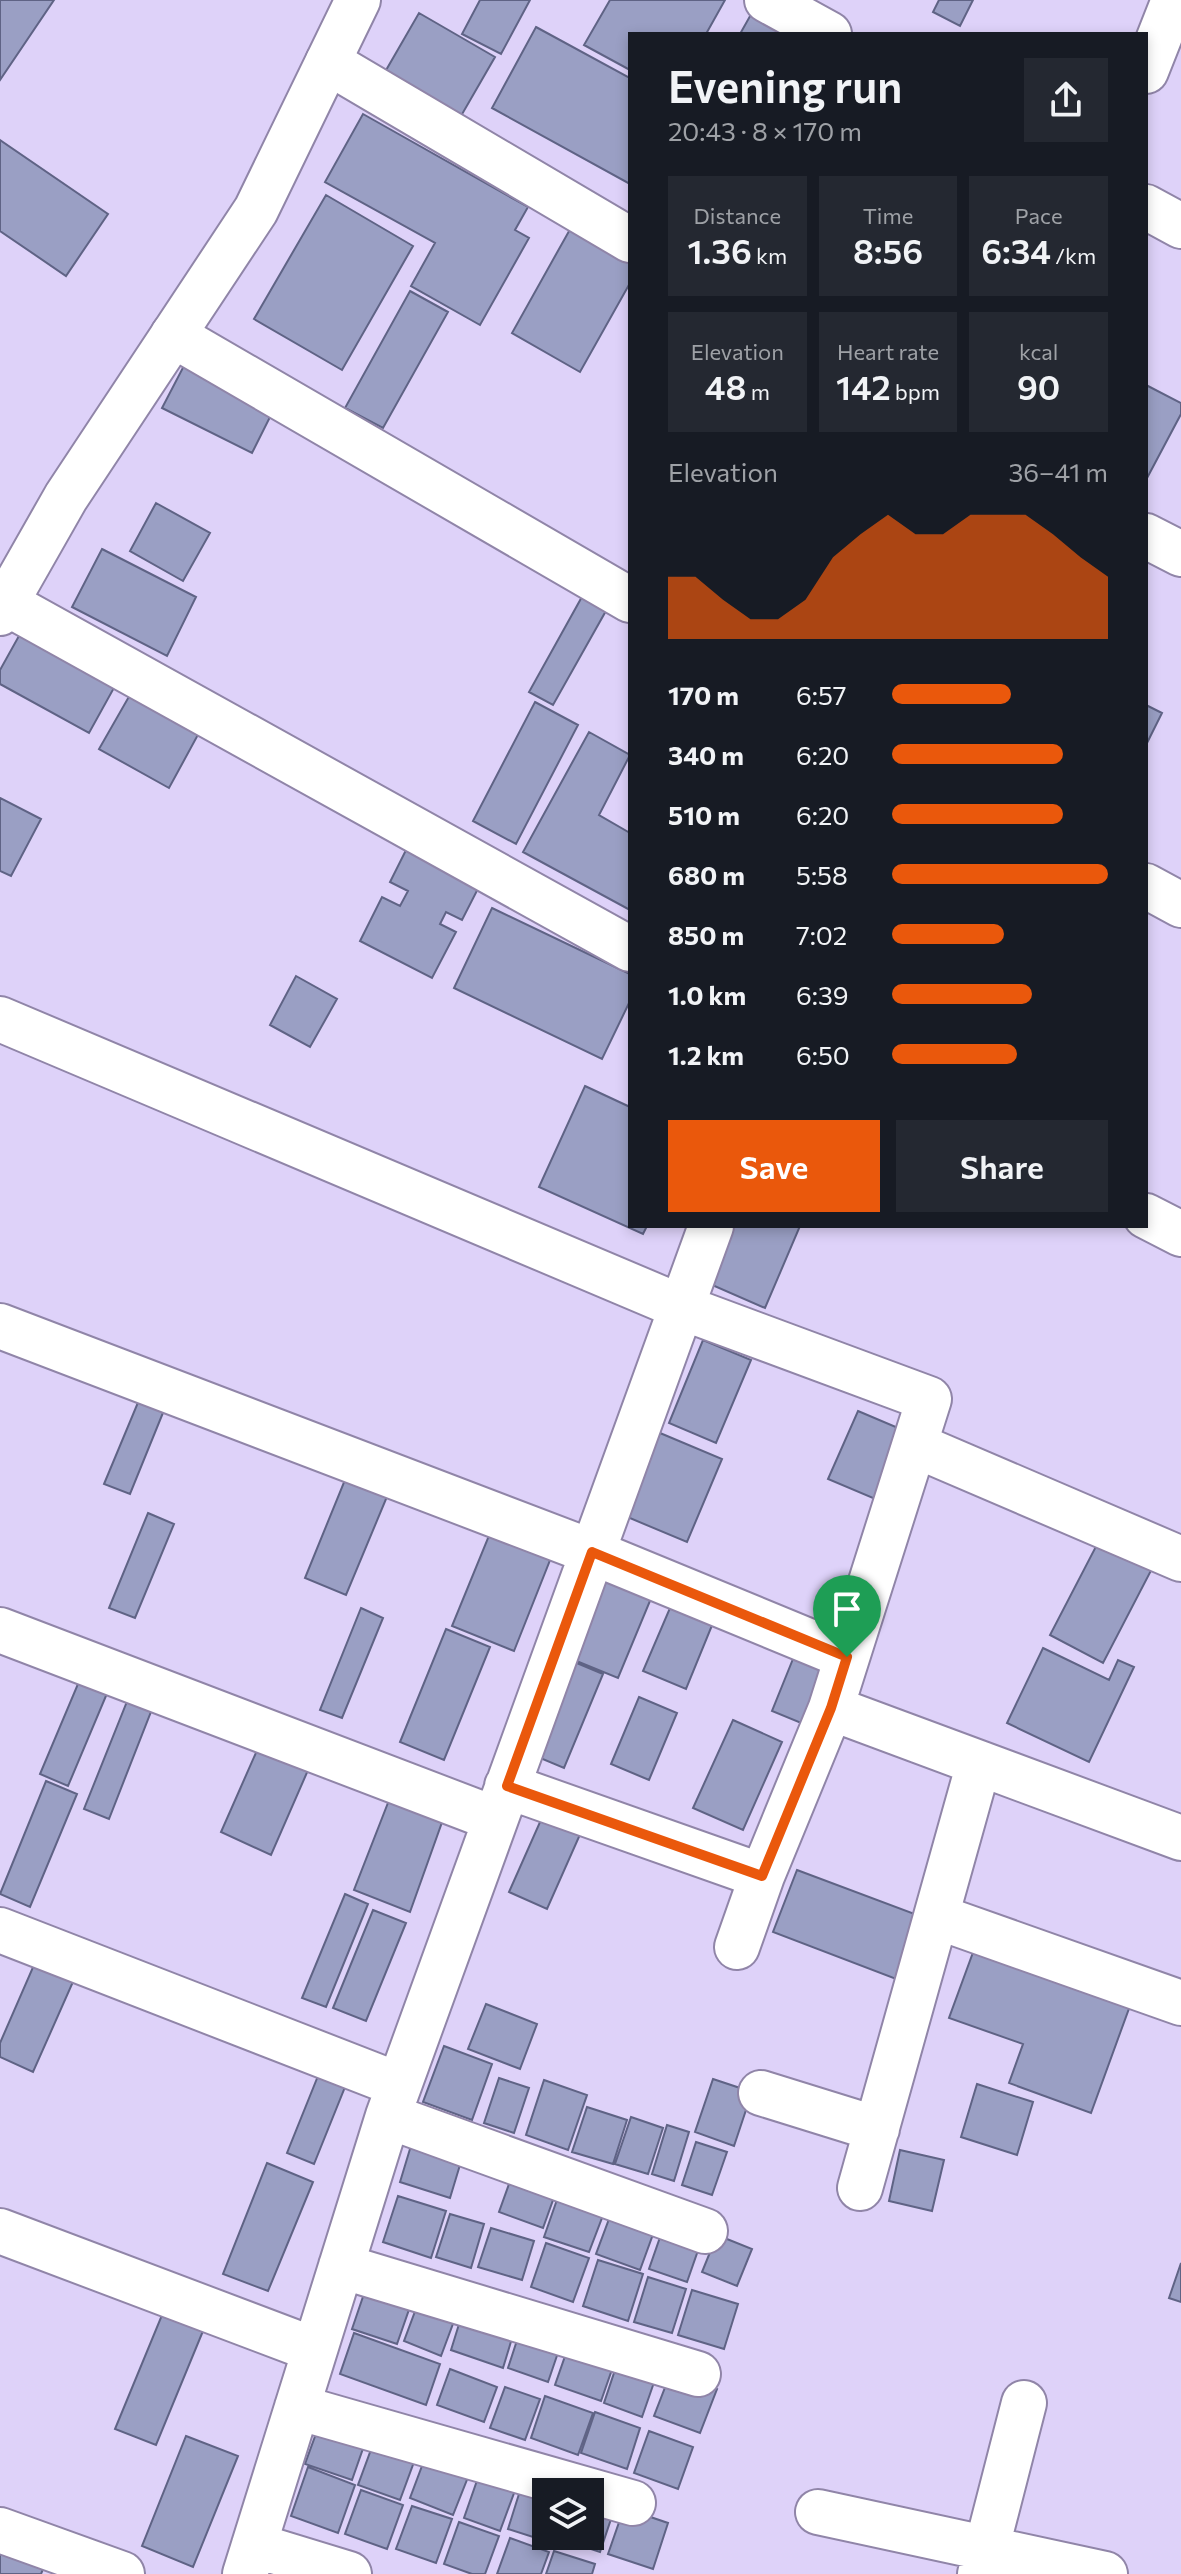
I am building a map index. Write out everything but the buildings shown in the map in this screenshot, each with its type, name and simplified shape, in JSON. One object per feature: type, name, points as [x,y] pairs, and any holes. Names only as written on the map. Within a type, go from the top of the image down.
[{"type":"street","points":[[358,0],[256,210],[66,497],[3,608],[628,948]]},
{"type":"street","points":[[767,0],[825,32]]},
{"type":"street","points":[[1148,66],[1174,0]]},
{"type":"street","points":[[328,62],[628,239]]},
{"type":"street","points":[[1148,208],[1181,226]]},
{"type":"street","points":[[173,335],[628,599]]},
{"type":"street","points":[[1148,537],[1181,554]]},
{"type":"street","points":[[1148,887],[1181,905]]},
{"type":"street","points":[[0,1019],[681,1307],[929,1399],[831,1708],[762,1876],[737,1947]]},
{"type":"street","points":[[1148,1217],[1181,1234]]},
{"type":"street","points":[[349,2574],[250,2560],[394,2100],[710,1228]]},
{"type":"street","points":[[0,1326],[592,1552],[847,1657]]},
{"type":"street","points":[[915,1445],[1181,1559]]},
{"type":"street","points":[[0,1630],[501,1803],[762,1876]]},
{"type":"street","points":[[831,1708],[1181,1838]]},
{"type":"street","points":[[860,2188],[979,1763]]},
{"type":"street","points":[[938,1917],[1181,2003]]},
{"type":"street","points":[[0,1930],[705,2231]]},
{"type":"street","points":[[761,2093],[877,2129]]},
{"type":"street","points":[[0,2231],[315,2350]]},
{"type":"street","points":[[341,2266],[698,2374]]},
{"type":"street","points":[[983,2561],[1024,2403]]},
{"type":"street","points":[[297,2407],[633,2503]]},
{"type":"street","points":[[818,2512],[983,2561],[1105,2574]]},
{"type":"street","points":[[0,2530],[122,2574]]},
{"type":"route","points":[[592,1552],[847,1657],[831,1708],[762,1876],[507,1786],[592,1552]]}]
